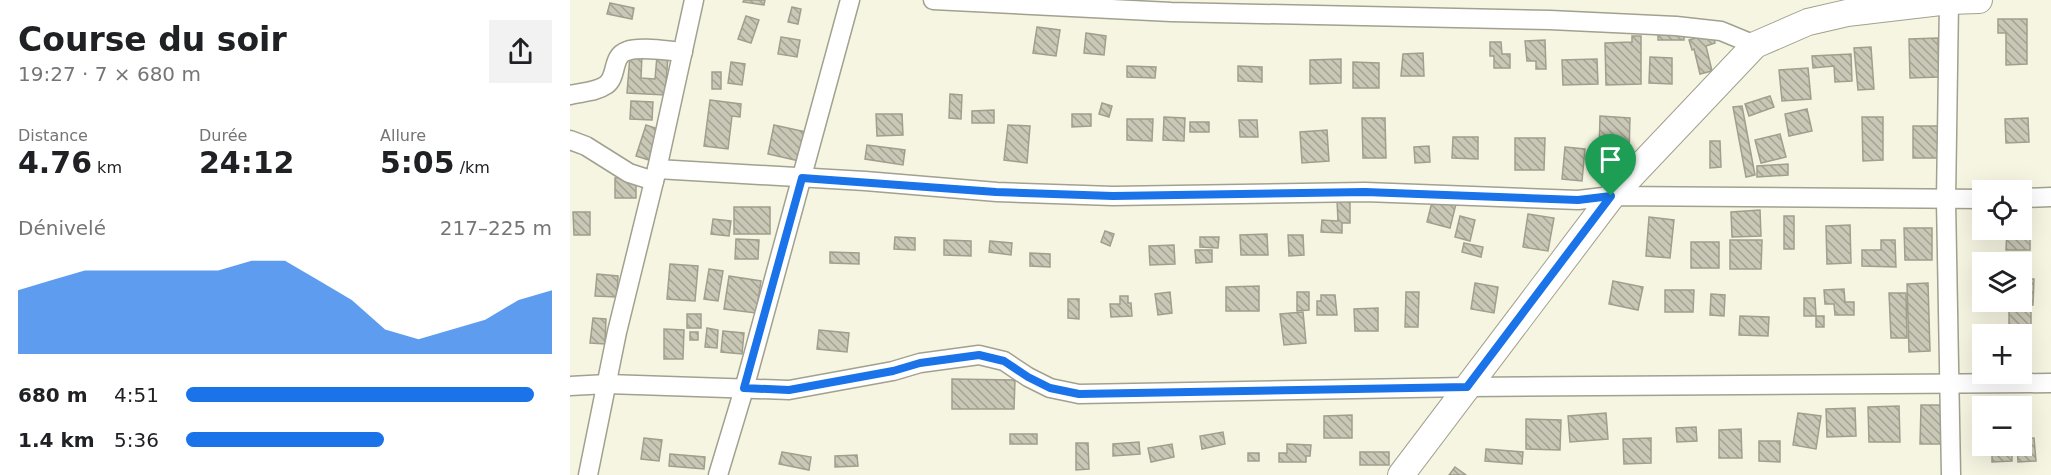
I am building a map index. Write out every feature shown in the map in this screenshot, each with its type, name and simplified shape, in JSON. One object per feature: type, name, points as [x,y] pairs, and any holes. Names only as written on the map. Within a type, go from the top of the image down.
[{"type":"street","points":[[588,475],[617,332],[656,175],[694,0]]},
{"type":"street","points":[[718,475],[850,0]]},
{"type":"street","points":[[933,0],[1171,12],[1550,20],[1676,26],[1720,31],[1755,45]]},
{"type":"street","points":[[1401,475],[1611,196],[1755,45],[1808,22],[1847,13],[1949,1],[1979,0]]},
{"type":"street","points":[[1949,1],[1946,200],[1951,475]]},
{"type":"street","points":[[570,95],[588,92],[606,85],[612,77],[617,59],[629,50],[683,52]]},
{"type":"street","points":[[570,140],[586,146],[629,173],[802,178],[996,192],[1113,196],[1365,192],[1578,200],[1611,196],[1972,199]]},
{"type":"street","points":[[2032,198],[2051,197]]},
{"type":"street","points":[[570,386],[607,384],[789,390],[893,371],[920,363],[979,355],[1004,361],[1050,388],[1079,394],[1467,387],[2051,383]]},
{"type":"building","points":[[744,0],[765,0],[764,5],[743,2]]},
{"type":"building","points":[[610,3],[634,8],[632,19],[607,14]]},
{"type":"building","points":[[792,7],[801,9],[798,24],[788,22]]},
{"type":"building","points":[[746,16],[759,20],[751,43],[738,39]]},
{"type":"building","points":[[1998,19],[2027,19],[2027,64],[2006,65],[2006,33],[1998,33]]},
{"type":"building","points":[[1037,27],[1060,30],[1056,56],[1033,53]]},
{"type":"building","points":[[1684,29],[1684,40],[1658,40],[1658,30]]},
{"type":"building","points":[[1086,33],[1106,36],[1104,55],[1084,53]]},
{"type":"building","points":[[1713,33],[1715,43],[1706,46],[1712,71],[1700,74],[1694,49],[1692,50],[1689,40]]},
{"type":"building","points":[[1632,36],[1641,36],[1641,84],[1606,85],[1605,43],[1632,42]]},
{"type":"building","points":[[781,37],[800,40],[797,57],[778,54]]},
{"type":"building","points":[[1938,38],[1939,77],[1910,78],[1909,39]]},
{"type":"building","points":[[1545,40],[1546,69],[1536,69],[1536,61],[1527,61],[1525,41]]},
{"type":"building","points":[[1490,42],[1501,42],[1502,54],[1510,54],[1510,68],[1494,68],[1494,56],[1490,56]]},
{"type":"building","points":[[1871,47],[1874,89],[1858,90],[1854,48]]},
{"type":"building","points":[[1423,53],[1424,76],[1401,76],[1403,54]]},
{"type":"building","points":[[1851,54],[1852,81],[1835,82],[1834,66],[1813,68],[1812,56]]},
{"type":"building","points":[[630,55],[642,56],[641,78],[655,79],[657,56],[668,57],[665,95],[627,93]]},
{"type":"building","points":[[1650,57],[1672,58],[1672,84],[1649,83]]},
{"type":"building","points":[[1341,59],[1341,83],[1310,84],[1310,60]]},
{"type":"building","points":[[1597,59],[1598,84],[1563,85],[1562,60]]},
{"type":"building","points":[[731,62],[745,64],[742,85],[728,83]]},
{"type":"building","points":[[1353,62],[1379,63],[1379,88],[1353,88]]},
{"type":"building","points":[[1127,66],[1156,67],[1155,78],[1127,77]]},
{"type":"building","points":[[1238,66],[1262,67],[1262,82],[1238,81]]},
{"type":"building","points":[[1808,68],[1811,99],[1782,101],[1779,70]]},
{"type":"building","points":[[712,72],[721,72],[721,89],[712,89]]},
{"type":"building","points":[[950,94],[962,95],[961,119],[949,118]]},
{"type":"building","points":[[1770,96],[1774,107],[1749,116],[1745,104]]},
{"type":"building","points":[[710,100],[741,104],[740,117],[732,116],[728,149],[704,146]]},
{"type":"building","points":[[631,101],[653,102],[652,120],[630,119]]},
{"type":"building","points":[[1102,103],[1112,106],[1109,117],[1099,114]]},
{"type":"building","points":[[1742,106],[1755,175],[1746,177],[1733,107]]},
{"type":"building","points":[[1807,109],[1812,131],[1789,136],[1785,114]]},
{"type":"building","points":[[994,110],[994,123],[972,123],[972,111]]},
{"type":"building","points":[[876,114],[902,114],[903,135],[877,136]]},
{"type":"building","points":[[1072,114],[1091,114],[1091,126],[1072,127]]},
{"type":"building","points":[[1600,116],[1630,118],[1629,153],[1599,152]]},
{"type":"building","points":[[1164,117],[1185,118],[1184,141],[1163,140]]},
{"type":"building","points":[[1862,117],[1883,117],[1883,160],[1863,161]]},
{"type":"building","points":[[1362,118],[1385,118],[1386,158],[1363,158]]},
{"type":"building","points":[[2028,118],[2029,142],[2006,143],[2005,119]]},
{"type":"building","points":[[1127,119],[1153,119],[1152,141],[1127,140]]},
{"type":"building","points":[[1239,120],[1257,120],[1258,137],[1240,137]]},
{"type":"building","points":[[1190,122],[1209,122],[1209,132],[1190,132]]},
{"type":"building","points":[[646,125],[658,129],[649,160],[636,156]]},
{"type":"building","points":[[774,125],[811,133],[804,162],[768,154]]},
{"type":"building","points":[[1008,125],[1030,126],[1027,163],[1004,160]]},
{"type":"building","points":[[1913,126],[1939,126],[1939,158],[1913,158]]},
{"type":"building","points":[[1327,130],[1329,161],[1302,163],[1300,132]]},
{"type":"building","points":[[1780,134],[1786,157],[1761,163],[1755,140]]},
{"type":"building","points":[[1453,137],[1478,137],[1478,159],[1452,158]]},
{"type":"building","points":[[1515,138],[1545,138],[1544,170],[1515,170]]},
{"type":"building","points":[[1710,141],[1720,141],[1721,167],[1710,168]]},
{"type":"building","points":[[867,145],[905,150],[903,165],[865,159]]},
{"type":"building","points":[[1429,146],[1430,162],[1415,163],[1414,147]]},
{"type":"building","points":[[1565,147],[1585,149],[1582,181],[1562,179]]},
{"type":"building","points":[[1788,164],[1788,175],[1757,177],[1757,166]]},
{"type":"building","points":[[636,177],[636,198],[615,198],[615,178]]},
{"type":"building","points":[[1433,198],[1456,204],[1450,228],[1427,222]]},
{"type":"building","points":[[1350,199],[1350,223],[1342,223],[1342,233],[1321,232],[1322,220],[1338,221],[1337,200]]},
{"type":"building","points":[[734,207],[770,207],[770,234],[734,234]]},
{"type":"building","points":[[1760,210],[1761,236],[1732,237],[1731,212]]},
{"type":"building","points":[[573,212],[590,212],[590,235],[574,235]]},
{"type":"building","points":[[1528,214],[1554,218],[1548,251],[1523,247]]},
{"type":"building","points":[[1460,216],[1475,220],[1470,241],[1455,237]]},
{"type":"building","points":[[1784,216],[1794,216],[1794,249],[1784,249]]},
{"type":"building","points":[[1649,217],[1674,220],[1670,258],[1646,256]]},
{"type":"building","points":[[713,219],[731,221],[729,236],[711,234]]},
{"type":"building","points":[[1850,225],[1851,263],[1827,264],[1826,226]]},
{"type":"building","points":[[1904,228],[1932,228],[1932,260],[1905,260]]},
{"type":"building","points":[[1105,231],[1114,234],[1110,246],[1101,242]]},
{"type":"building","points":[[1267,234],[1268,255],[1241,255],[1240,235]]},
{"type":"building","points":[[1288,235],[1303,235],[1304,255],[1289,256]]},
{"type":"building","points":[[895,237],[915,238],[915,250],[894,249]]},
{"type":"building","points":[[1200,237],[1219,237],[1218,248],[1200,247]]},
{"type":"building","points":[[736,239],[759,240],[758,259],[735,259]]},
{"type":"building","points":[[944,240],[971,241],[971,256],[944,255]]},
{"type":"building","points":[[1730,240],[1762,240],[1761,269],[1730,269]]},
{"type":"building","points":[[1881,240],[1895,240],[1896,267],[1862,266],[1862,250],[1881,250]]},
{"type":"building","points":[[2006,240],[2030,240],[2030,250],[2006,250]]},
{"type":"building","points":[[990,241],[1012,243],[1011,255],[989,252]]},
{"type":"building","points":[[1691,242],[1719,242],[1719,268],[1691,268]]},
{"type":"building","points":[[1464,243],[1483,247],[1481,257],[1462,252]]},
{"type":"building","points":[[1174,245],[1175,264],[1150,265],[1149,246]]},
{"type":"building","points":[[1195,250],[1212,250],[1212,262],[1196,263]]},
{"type":"building","points":[[830,252],[859,253],[859,264],[830,263]]},
{"type":"building","points":[[1030,253],[1050,254],[1050,267],[1030,266]]},
{"type":"building","points":[[670,264],[698,266],[695,301],[667,299]]},
{"type":"building","points":[[709,269],[723,271],[718,301],[704,299]]},
{"type":"building","points":[[597,274],[618,276],[617,297],[595,296]]},
{"type":"building","points":[[729,276],[761,281],[756,313],[724,309]]},
{"type":"building","points":[[2032,279],[2034,279],[2033,305]]},
{"type":"building","points":[[1613,281],[1643,287],[1638,310],[1609,304]]},
{"type":"building","points":[[1475,283],[1498,287],[1494,313],[1471,309]]},
{"type":"building","points":[[1928,283],[1930,351],[1909,352],[1907,284]]},
{"type":"building","points":[[1259,286],[1259,311],[1226,311],[1226,287]]},
{"type":"building","points":[[1844,289],[1845,302],[1854,302],[1854,315],[1835,315],[1834,304],[1825,304],[1824,290]]},
{"type":"building","points":[[1665,290],[1694,290],[1693,312],[1665,312]]},
{"type":"building","points":[[1170,292],[1172,313],[1158,315],[1155,294]]},
{"type":"building","points":[[1297,292],[1309,292],[1309,310],[1297,311]]},
{"type":"building","points":[[1406,292],[1419,292],[1418,327],[1405,327]]},
{"type":"building","points":[[1889,293],[1906,293],[1907,338],[1891,338]]},
{"type":"building","points":[[1711,294],[1725,295],[1724,316],[1710,315]]},
{"type":"building","points":[[1321,295],[1335,295],[1337,315],[1317,315],[1317,301],[1321,301]]},
{"type":"building","points":[[1120,296],[1128,296],[1132,316],[1111,317],[1110,304],[1120,304]]},
{"type":"building","points":[[1804,298],[1815,298],[1816,316],[1804,316]]},
{"type":"building","points":[[1068,299],[1079,299],[1079,319],[1068,318]]},
{"type":"building","points":[[1378,308],[1378,331],[1355,331],[1354,309]]},
{"type":"building","points":[[1303,312],[1306,343],[1284,345],[1280,314]]},
{"type":"building","points":[[2009,312],[2031,312],[2031,324],[2009,324]]},
{"type":"building","points":[[687,314],[701,314],[701,328],[687,328]]},
{"type":"building","points":[[1740,316],[1769,317],[1768,336],[1739,335]]},
{"type":"building","points":[[1816,316],[1824,316],[1824,327],[1816,327]]},
{"type":"building","points":[[593,318],[606,319],[605,344],[590,343]]},
{"type":"building","points":[[707,328],[718,330],[717,348],[705,347]]},
{"type":"building","points":[[664,329],[684,330],[683,359],[664,359]]},
{"type":"building","points":[[819,330],[849,333],[847,352],[817,349]]},
{"type":"building","points":[[723,331],[744,333],[742,354],[721,352]]},
{"type":"building","points":[[690,332],[698,332],[698,340],[690,340]]},
{"type":"building","points":[[952,379],[1015,380],[1014,409],[952,409]]},
{"type":"building","points":[[1921,405],[1941,405],[1941,444],[1920,444]]},
{"type":"building","points":[[1899,406],[1900,442],[1869,442],[1868,407]]},
{"type":"building","points":[[1855,408],[1856,436],[1827,437],[1826,409]]},
{"type":"building","points":[[1606,413],[1608,439],[1570,442],[1568,416]]},
{"type":"building","points":[[1798,413],[1821,416],[1816,449],[1793,445]]},
{"type":"building","points":[[1352,415],[1352,438],[1324,438],[1324,416]]},
{"type":"building","points":[[1526,419],[1561,420],[1560,450],[1526,449]]},
{"type":"building","points":[[1696,427],[1697,441],[1677,442],[1676,428]]},
{"type":"building","points":[[1741,429],[1742,458],[1719,458],[1719,430]]},
{"type":"building","points":[[1223,432],[1225,444],[1202,449],[1200,436]]},
{"type":"building","points":[[1010,434],[1037,434],[1037,444],[1010,444]]},
{"type":"building","points":[[644,438],[662,440],[659,461],[641,459]]},
{"type":"building","points":[[1651,438],[1651,463],[1624,464],[1623,439]]},
{"type":"building","points":[[2032,438],[2034,438],[2036,461],[2018,462],[2018,456],[2032,456]]},
{"type":"building","points":[[1759,441],[1780,441],[1780,462],[1759,461]]},
{"type":"building","points":[[1139,442],[1140,454],[1113,456],[1113,444]]},
{"type":"building","points":[[1076,443],[1088,443],[1089,469],[1076,470]]},
{"type":"building","points":[[1172,444],[1174,457],[1151,462],[1148,448]]},
{"type":"building","points":[[1287,444],[1311,445],[1310,456],[1306,456],[1306,462],[1279,462],[1279,453],[1287,453]]},
{"type":"building","points":[[1486,449],[1523,452],[1522,464],[1485,461]]},
{"type":"building","points":[[782,452],[811,457],[809,470],[779,464]]},
{"type":"building","points":[[1360,452],[1389,452],[1389,465],[1360,465]]},
{"type":"building","points":[[1248,453],[1259,453],[1259,461],[1248,461]]},
{"type":"building","points":[[670,454],[705,457],[704,469],[669,466]]},
{"type":"building","points":[[857,455],[858,466],[835,467],[835,456]]},
{"type":"building","points":[[1992,456],[2012,456],[2012,461],[1992,462]]},
{"type":"building","points":[[1455,467],[1466,475],[1449,475]]},
{"type":"route","points":[[802,178],[996,192],[1113,196],[1365,192],[1440,193],[1578,200],[1611,196],[1467,387],[1079,394],[1050,388],[1004,361],[979,355],[920,363],[893,371],[789,390],[744,388],[802,178]]}]
